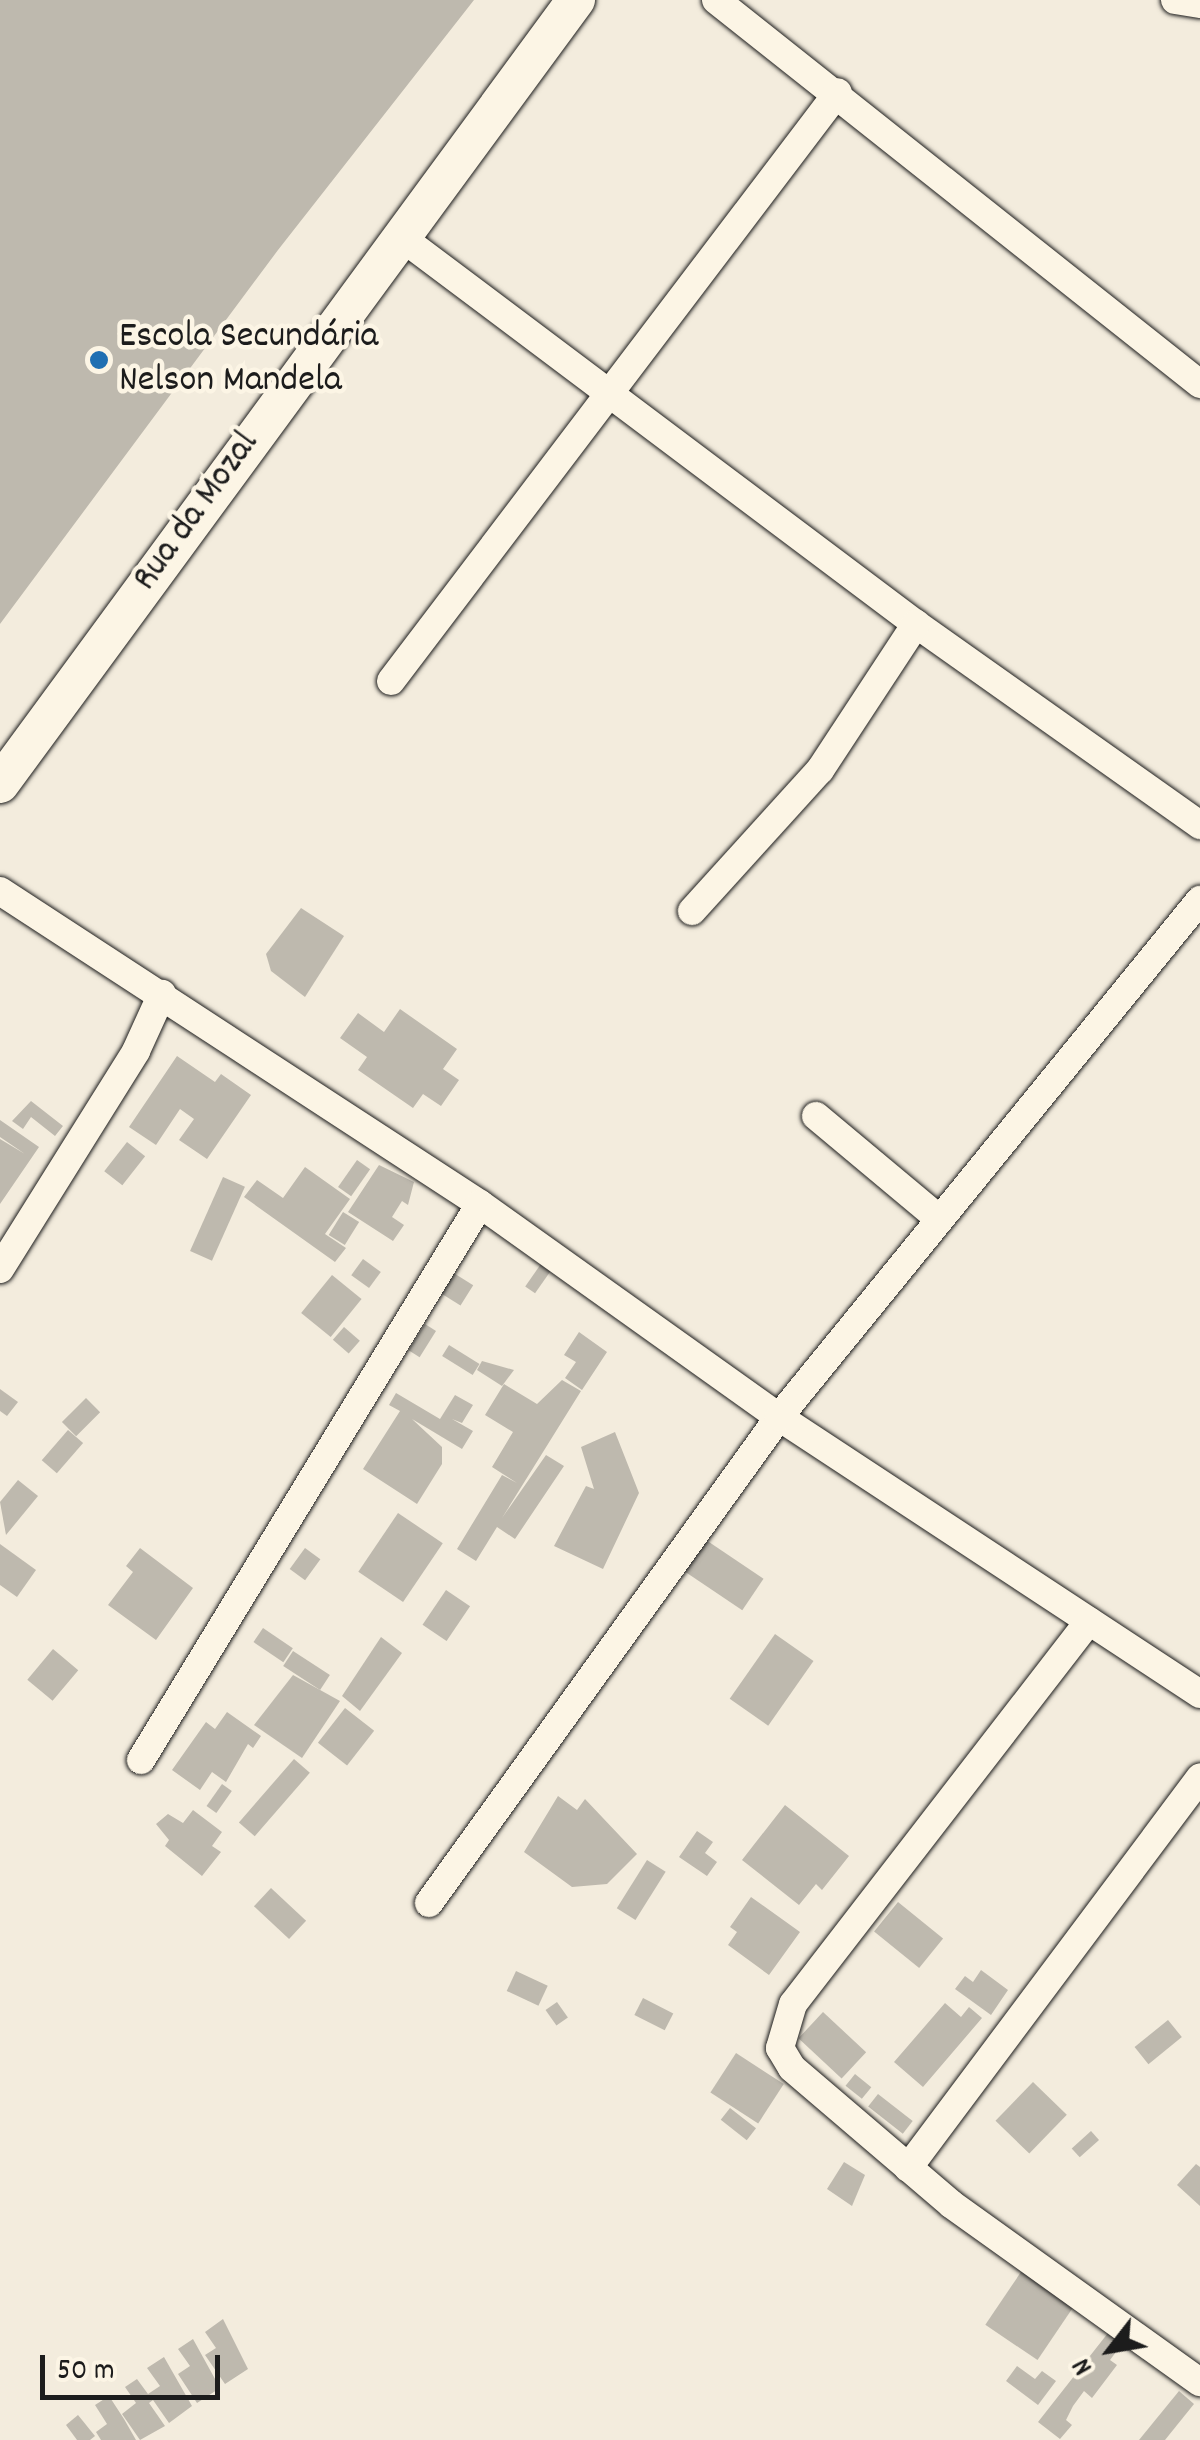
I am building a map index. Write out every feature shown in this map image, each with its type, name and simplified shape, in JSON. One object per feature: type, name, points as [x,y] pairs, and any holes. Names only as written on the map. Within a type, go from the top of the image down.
[{"type":"main road","name":"Rua da Mozal","points":[[0,784],[572,1]]},
{"type":"street","points":[[716,0],[838,92],[1200,384]]},
{"type":"street","points":[[1176,0],[1200,4]]},
{"type":"street","points":[[392,681],[838,92]]},
{"type":"street","points":[[401,237],[916,624],[1200,826]]},
{"type":"street","points":[[692,911],[820,770],[916,624]]},
{"type":"street","points":[[0,891],[480,1204],[779,1418],[1200,1694]]},
{"type":"street","points":[[428,1904],[779,1418],[1200,900]]},
{"type":"street","points":[[0,1270],[136,1051],[162,994]]},
{"type":"street","points":[[816,1116],[939,1219]]},
{"type":"street","points":[[141,1760],[480,1204]]},
{"type":"street","points":[[1089,1621],[782,2027],[780,2048],[792,2068],[908,2168],[1200,2382]]},
{"type":"street","points":[[908,2168],[1200,1777]]},
{"type":"building","name":"Escola Secundária Nelson Mandela","points":[[0,0],[474,0],[278,250],[0,624]]},
{"type":"building","points":[[301,908],[344,936],[305,997],[271,971],[266,954]]},
{"type":"building","points":[[400,1009],[457,1049],[443,1069],[459,1080],[441,1106],[423,1094],[413,1108],[358,1070],[367,1057],[340,1038],[358,1013],[384,1032]]},
{"type":"building","points":[[177,1056],[215,1082],[221,1074],[251,1095],[207,1159],[179,1140],[194,1119],[180,1109],[156,1145],[129,1127]]},
{"type":"building","points":[[31,1101],[63,1126],[55,1136],[31,1117],[23,1129],[12,1121]]},
{"type":"building","points":[[0,1120],[39,1147],[0,1204],[0,1139],[25,1154],[0,1137]]},
{"type":"building","points":[[127,1142],[145,1156],[122,1185],[104,1171]]},
{"type":"building","points":[[357,1160],[370,1169],[351,1196],[338,1187]]},
{"type":"building","points":[[379,1165],[414,1182],[408,1205],[402,1201],[392,1217],[404,1225],[393,1241],[348,1212]]},
{"type":"building","points":[[305,1167],[350,1199],[325,1234],[346,1248],[335,1262],[244,1197],[257,1180],[283,1198]]},
{"type":"building","points":[[223,1177],[245,1187],[212,1261],[190,1251]]},
{"type":"building","points":[[343,1212],[359,1222],[345,1245],[329,1235]]},
{"type":"building","points":[[363,1259],[381,1272],[369,1288],[351,1275]]},
{"type":"building","points":[[543,1261],[553,1268],[535,1293],[525,1286]]},
{"type":"building","points":[[452,1272],[473,1285],[460,1306],[439,1292]]},
{"type":"building","points":[[332,1275],[362,1299],[331,1337],[301,1313]]},
{"type":"building","points":[[425,1324],[436,1331],[420,1357],[409,1350]]},
{"type":"building","points":[[344,1327],[360,1341],[349,1354],[333,1340]]},
{"type":"building","points":[[579,1332],[607,1352],[582,1390],[565,1378],[576,1362],[564,1355]]},
{"type":"building","points":[[449,1345],[480,1364],[473,1375],[442,1356]]},
{"type":"building","points":[[482,1361],[514,1370],[502,1386],[477,1370]]},
{"type":"building","points":[[562,1380],[581,1391],[502,1518],[546,1455],[564,1466],[515,1539],[497,1527],[476,1561],[457,1549],[502,1475],[517,1483],[492,1467],[513,1432],[485,1415],[504,1384],[537,1404]]},
{"type":"building","points":[[0,1389],[18,1402],[7,1416],[0,1411]]},
{"type":"building","points":[[396,1393],[440,1419],[455,1395],[473,1405],[462,1423],[452,1419],[473,1431],[462,1449],[412,1419],[442,1447],[442,1464],[417,1504],[363,1469],[400,1411],[389,1405]]},
{"type":"building","points":[[86,1398],[100,1412],[76,1436],[62,1422]]},
{"type":"building","points":[[68,1430],[83,1443],[57,1473],[42,1460]]},
{"type":"building","points":[[615,1432],[639,1493],[603,1569],[554,1546],[586,1486],[594,1489],[581,1447]]},
{"type":"building","points":[[18,1480],[38,1496],[6,1535],[0,1502]]},
{"type":"building","points":[[398,1513],[443,1543],[403,1602],[358,1572]]},
{"type":"building","points":[[703,1538],[764,1579],[742,1610],[682,1570]]},
{"type":"building","points":[[0,1544],[36,1570],[17,1597],[0,1585]]},
{"type":"building","points":[[140,1548],[193,1588],[156,1640],[108,1605],[133,1572],[126,1566]]},
{"type":"building","points":[[305,1548],[320,1559],[305,1580],[290,1569]]},
{"type":"building","points":[[446,1590],[470,1606],[447,1641],[423,1625]]},
{"type":"building","points":[[263,1628],[293,1648],[283,1662],[253,1642]]},
{"type":"building","points":[[775,1634],[814,1661],[768,1726],[730,1699]]},
{"type":"building","points":[[381,1637],[402,1653],[360,1711],[342,1696]]},
{"type":"building","points":[[53,1649],[78,1670],[53,1701],[27,1680]]},
{"type":"building","points":[[293,1651],[330,1675],[320,1690],[283,1666]]},
{"type":"building","points":[[293,1675],[340,1701],[302,1758],[254,1725]]},
{"type":"building","points":[[345,1708],[374,1731],[347,1765],[318,1743]]},
{"type":"building","points":[[227,1712],[261,1736],[253,1748],[248,1744],[226,1782],[212,1772],[200,1790],[172,1770],[206,1722],[215,1729]]},
{"type":"building","points":[[294,1759],[310,1773],[255,1836],[239,1822]]},
{"type":"building","points":[[222,1784],[232,1791],[216,1813],[207,1806]]},
{"type":"building","points":[[558,1796],[577,1810],[585,1799],[637,1854],[607,1884],[572,1887],[524,1852]]},
{"type":"building","points":[[785,1805],[849,1856],[822,1890],[816,1884],[799,1905],[742,1860]]},
{"type":"building","points":[[193,1810],[222,1832],[212,1846],[221,1852],[202,1876],[165,1846],[169,1840],[156,1824],[168,1814],[183,1823]]},
{"type":"building","points":[[697,1831],[713,1842],[705,1853],[717,1862],[707,1876],[679,1857]]},
{"type":"building","points":[[647,1860],[666,1872],[635,1920],[617,1908]]},
{"type":"building","points":[[271,1888],[306,1921],[289,1939],[254,1906]]},
{"type":"building","points":[[751,1897],[800,1932],[769,1975],[728,1945],[737,1932],[730,1927]]},
{"type":"building","points":[[898,1902],[943,1939],[919,1968],[874,1932]]},
{"type":"building","points":[[981,1970],[1008,1990],[991,2015],[955,1989],[965,1976],[973,1982]]},
{"type":"building","points":[[516,1971],[548,1986],[538,2006],[507,1991]]},
{"type":"building","points":[[643,1998],[673,2013],[665,2030],[634,2015]]},
{"type":"building","points":[[557,2002],[568,2018],[556,2026],[546,2010]]},
{"type":"building","points":[[945,2003],[961,2017],[969,2007],[982,2018],[923,2087],[894,2062]]},
{"type":"building","points":[[823,2012],[866,2052],[842,2079],[798,2038]]},
{"type":"building","points":[[1168,2020],[1182,2037],[1148,2064],[1135,2047]]},
{"type":"building","points":[[736,2053],[784,2084],[758,2123],[710,2092]]},
{"type":"building","points":[[855,2074],[871,2087],[862,2099],[846,2086]]},
{"type":"building","points":[[1033,2082],[1067,2115],[1029,2153],[995,2121]]},
{"type":"building","points":[[878,2094],[913,2121],[903,2134],[868,2107]]},
{"type":"building","points":[[730,2108],[756,2128],[747,2140],[721,2120]]},
{"type":"building","points":[[1091,2131],[1099,2140],[1080,2157],[1072,2148]]},
{"type":"building","points":[[844,2162],[865,2175],[852,2206],[827,2189]]},
{"type":"building","points":[[1196,2164],[1200,2167],[1200,2206],[1177,2185]]},
{"type":"building","points":[[1025,2266],[1077,2301],[1038,2360],[985,2325]]},
{"type":"building","points":[[223,2319],[248,2369],[225,2384],[205,2355],[216,2348],[205,2332]]},
{"type":"building","points":[[1108,2333],[1122,2344],[1110,2360],[1117,2365],[1092,2398],[1084,2391],[1066,2420],[1072,2425],[1060,2439],[1038,2422]]},
{"type":"building","points":[[193,2339],[220,2388],[197,2403],[178,2374],[190,2366],[178,2349]]},
{"type":"building","points":[[164,2357],[192,2406],[169,2423],[153,2400],[149,2403],[165,2426],[140,2440],[122,2414],[136,2403],[125,2387],[137,2379],[148,2394],[160,2386],[147,2368]]},
{"type":"building","points":[[1017,2366],[1035,2379],[1042,2371],[1056,2381],[1038,2405],[1006,2381]]},
{"type":"building","points":[[1179,2391],[1194,2404],[1165,2440],[1139,2440]]},
{"type":"building","points":[[109,2396],[136,2440],[101,2440],[96,2432],[107,2424],[95,2405]]},
{"type":"building","points":[[78,2415],[95,2436],[90,2440],[77,2440],[66,2425]]},
{"type":"place","name":"Escola Secundária Nelson Mandela","points":[[99,360]]}]
